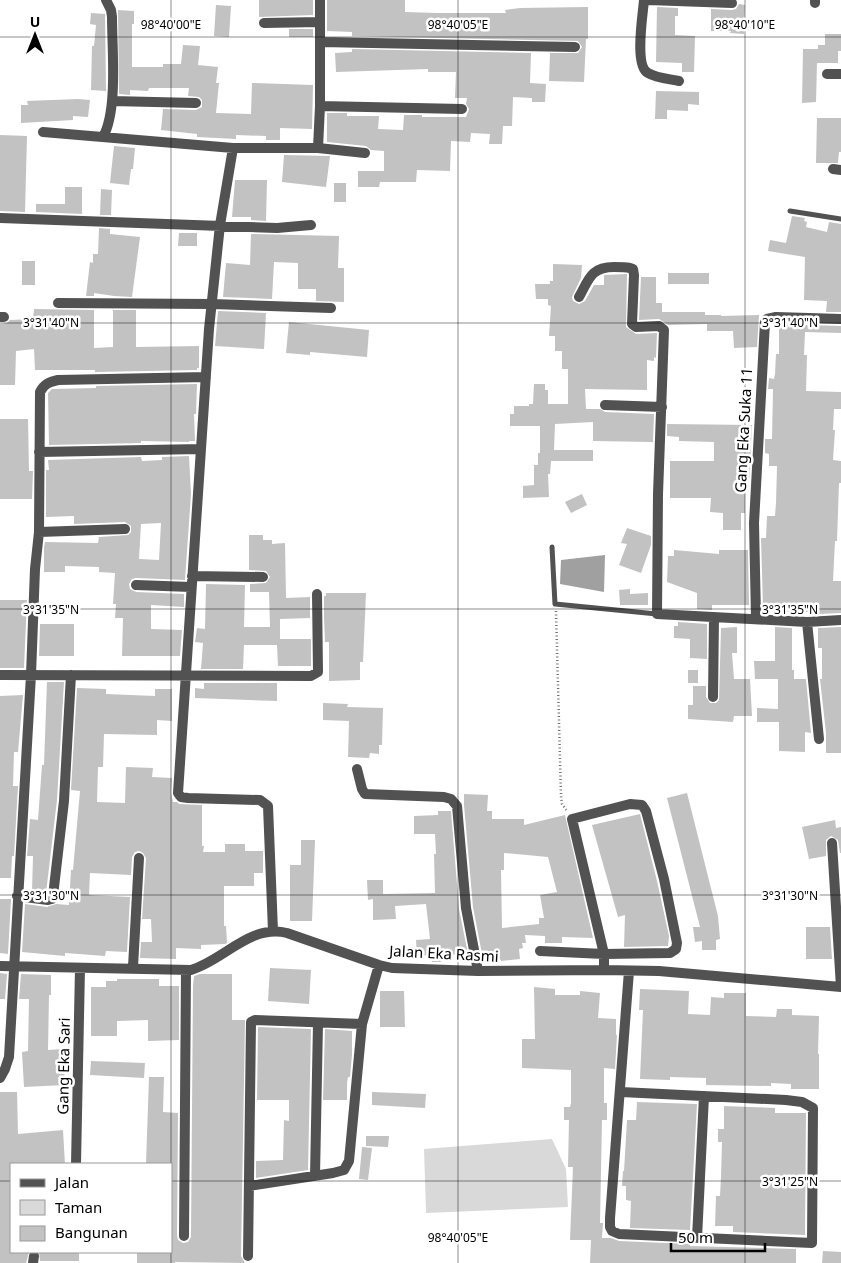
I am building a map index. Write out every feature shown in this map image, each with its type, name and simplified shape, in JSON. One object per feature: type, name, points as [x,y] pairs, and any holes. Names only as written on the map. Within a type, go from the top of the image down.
[{"type":"street","points":[[103,138],[109,125],[112,101],[112,17],[106,0]]},
{"type":"street","points":[[318,148],[321,42],[320,0]]},
{"type":"street","points":[[679,81],[646,73],[641,67],[640,56],[646,0],[732,3]]},
{"type":"street","points":[[264,23],[320,22]]},
{"type":"street","points":[[321,42],[575,47]]},
{"type":"street","points":[[828,74],[841,74]]},
{"type":"street","points":[[112,101],[196,103]]},
{"type":"street","points":[[320,106],[462,109]]},
{"type":"street","points":[[42,132],[233,148],[318,148],[364,152]]},
{"type":"street","points":[[233,148],[220,225],[212,304],[178,793],[181,797],[188,798],[260,800],[268,806],[274,931]]},
{"type":"street","points":[[0,218],[277,228],[311,225]]},
{"type":"street","points":[[579,297],[592,274],[598,269],[602,267],[628,267],[634,275],[632,324],[636,327],[659,326],[664,330],[658,494],[657,614],[807,622],[841,620]]},
{"type":"street","points":[[58,303],[212,304],[331,308]]},
{"type":"street","name":"Gang Eka Suka 11","points":[[756,618],[754,523],[765,322],[767,319],[776,317],[841,319]]},
{"type":"street","points":[[0,1078],[6,1070],[9,1057],[31,675],[35,569],[39,532],[39,398],[43,386],[58,380],[206,377]]},
{"type":"street","points":[[605,405],[662,407]]},
{"type":"street","points":[[39,452],[201,449]]},
{"type":"street","points":[[39,532],[125,529]]},
{"type":"street","points":[[192,576],[263,577]]},
{"type":"street","points":[[136,585],[191,587]]},
{"type":"street","points":[[0,675],[311,676],[318,672],[316,594]]},
{"type":"street","points":[[713,697],[714,616]]},
{"type":"street","points":[[807,622],[819,739]]},
{"type":"street","points":[[17,896],[48,900],[54,896],[64,801],[72,675]]},
{"type":"street","points":[[357,769],[365,794],[444,796],[451,799],[458,806],[466,908],[478,971]]},
{"type":"street","points":[[540,951],[604,954],[670,953],[676,948],[677,943],[664,878],[646,811],[642,805],[630,804],[572,819],[604,954],[604,970]]},
{"type":"street","points":[[832,843],[841,987]]},
{"type":"street","points":[[132,967],[139,858]]},
{"type":"street","name":"Jalan Eka Rasmi","points":[[0,966],[132,967],[186,970],[198,968],[210,962],[250,936],[260,932],[274,931],[287,933],[392,968],[478,971],[659,971],[841,987]]},
{"type":"street","points":[[250,1186],[344,1170],[349,1161],[362,1024],[379,965]]},
{"type":"street","name":"Gang Eka Sari","points":[[76,1163],[80,968]]},
{"type":"street","points":[[184,1236],[186,970]]},
{"type":"street","points":[[621,1092],[786,1100],[802,1102],[813,1108],[813,1241],[811,1243],[619,1234],[614,1233],[611,1229],[610,1218],[629,971]]},
{"type":"street","points":[[248,1256],[251,1022],[255,1020],[362,1024]]},
{"type":"street","points":[[316,1176],[318,1023]]},
{"type":"street","points":[[697,1238],[704,1096]]},
{"type":"lane","points":[[790,211],[841,219]]},
{"type":"lane","points":[[552,546],[555,604],[657,614]]},
{"type":"path","points":[[555,604],[561,796],[562,804],[572,819]]},
{"type":"green space","points":[[552,1139],[566,1169],[568,1207],[426,1213],[424,1149]]},
{"type":"shaded area","points":[[605,555],[604,592],[560,584],[561,560]]},
{"type":"building","points":[[259,0],[313,0],[313,15],[259,17]]},
{"type":"building","points":[[327,0],[405,0],[405,12],[437,13],[506,13],[505,10],[520,8],[588,7],[588,39],[586,39],[584,82],[549,81],[550,53],[578,53],[582,47],[578,41],[352,36],[352,32],[327,31]]},
{"type":"building","points":[[739,4],[745,5],[744,34],[730,33],[731,31],[711,31],[711,9],[732,10],[736,9]]},
{"type":"building","points":[[216,5],[231,6],[229,37],[214,36]]},
{"type":"building","points":[[657,7],[678,8],[678,16],[675,16],[675,35],[695,36],[694,72],[682,72],[682,63],[656,62]]},
{"type":"building","points":[[118,10],[134,11],[134,24],[132,24],[132,67],[163,67],[163,64],[181,64],[183,45],[200,46],[198,65],[218,67],[216,83],[219,83],[216,113],[251,114],[252,83],[313,85],[312,129],[280,128],[280,140],[266,140],[266,136],[236,135],[236,139],[197,137],[197,134],[161,130],[163,109],[196,110],[202,107],[202,100],[199,97],[188,96],[189,88],[149,88],[148,91],[130,90],[130,95],[119,94]]},
{"type":"building","points":[[91,13],[105,14],[106,91],[91,90],[92,46],[94,46],[96,25],[90,24]]},
{"type":"building","points":[[289,29],[313,29],[313,37],[289,37]]},
{"type":"building","points":[[825,34],[841,34],[841,51],[838,51],[838,63],[817,63],[816,102],[802,103],[803,49],[818,49],[818,45],[825,45]]},
{"type":"building","points":[[352,49],[531,53],[530,83],[546,84],[545,102],[532,102],[532,98],[513,97],[512,126],[503,126],[502,144],[489,144],[490,134],[471,133],[470,142],[451,141],[450,171],[417,170],[416,182],[380,182],[379,187],[358,187],[358,171],[384,171],[384,151],[371,150],[366,146],[327,142],[327,113],[347,113],[347,116],[379,116],[378,129],[403,130],[404,115],[466,117],[469,109],[466,104],[467,98],[455,98],[456,72],[428,72],[428,69],[336,72],[335,53],[352,52]]},
{"type":"building","points":[[656,91],[699,92],[699,105],[688,104],[688,111],[667,110],[667,119],[655,119]]},
{"type":"building","points":[[90,100],[88,117],[73,116],[73,120],[21,123],[21,105],[28,105],[27,101]]},
{"type":"building","points":[[817,118],[841,118],[841,152],[839,152],[838,163],[816,163]]},
{"type":"building","points":[[0,135],[27,136],[25,212],[0,211]]},
{"type":"building","points":[[114,146],[135,148],[129,185],[110,183]]},
{"type":"building","points":[[284,155],[330,156],[326,187],[282,182]]},
{"type":"building","points":[[235,180],[267,180],[266,221],[251,220],[251,217],[232,217]]},
{"type":"building","points":[[334,183],[346,183],[346,202],[334,202]]},
{"type":"building","points":[[65,187],[82,187],[82,214],[36,212],[36,204],[65,204]]},
{"type":"building","points":[[101,189],[112,190],[111,215],[100,215]]},
{"type":"building","points":[[792,216],[805,218],[804,221],[807,222],[806,227],[827,232],[829,222],[841,224],[841,312],[826,312],[827,301],[804,300],[805,257],[768,251],[770,240],[786,243]]},
{"type":"building","points":[[99,228],[110,229],[110,234],[140,237],[132,297],[94,293],[94,296],[86,296],[90,262],[93,263],[93,254],[98,254]]},
{"type":"building","points":[[179,233],[197,233],[197,246],[178,246]]},
{"type":"building","points":[[251,234],[339,236],[338,268],[344,268],[344,302],[316,301],[316,289],[298,289],[298,263],[274,262],[272,299],[223,297],[226,263],[250,265]]},
{"type":"building","points":[[22,261],[35,261],[35,285],[22,285]]},
{"type":"building","points":[[553,264],[582,265],[581,278],[572,297],[573,301],[579,304],[585,301],[594,285],[604,285],[604,275],[627,274],[626,327],[636,334],[657,333],[656,358],[654,357],[654,361],[647,360],[647,390],[585,389],[586,409],[600,409],[605,412],[654,414],[653,442],[593,441],[593,422],[555,424],[554,450],[593,450],[593,461],[551,461],[550,474],[548,474],[549,497],[523,498],[523,486],[534,485],[534,465],[538,465],[538,453],[540,453],[540,426],[510,426],[510,414],[514,414],[514,406],[529,406],[529,404],[533,404],[534,384],[545,384],[545,390],[548,390],[548,404],[568,404],[568,369],[562,369],[562,351],[555,351],[555,336],[549,336],[551,306],[548,305],[548,299],[536,299],[535,284],[550,284],[550,281],[553,281]]},
{"type":"building","points":[[668,273],[709,273],[709,284],[668,284]]},
{"type":"building","points":[[641,277],[656,277],[656,303],[662,303],[662,312],[705,312],[705,315],[721,316],[759,315],[757,347],[734,348],[733,331],[707,331],[707,324],[668,325],[659,319],[639,320]]},
{"type":"building","points":[[34,309],[94,310],[94,348],[113,347],[113,310],[136,310],[136,347],[199,346],[199,368],[197,370],[95,372],[95,370],[35,370],[34,349],[16,351],[15,385],[0,385],[0,324],[7,323],[10,320],[33,319]]},
{"type":"building","points":[[218,311],[266,313],[264,349],[215,346]]},
{"type":"building","points":[[289,322],[369,330],[367,357],[310,352],[310,355],[286,353]]},
{"type":"building","points":[[779,324],[841,326],[841,333],[805,332],[804,355],[807,355],[806,391],[841,392],[841,409],[834,409],[833,430],[835,430],[833,460],[841,461],[841,483],[839,483],[837,541],[835,541],[833,581],[841,581],[841,613],[786,612],[786,607],[763,607],[761,538],[766,538],[767,516],[775,516],[777,466],[769,466],[769,454],[765,453],[765,439],[772,439],[773,389],[768,389],[769,378],[774,379],[776,354],[779,354]]},
{"type":"building","points":[[197,384],[196,414],[194,414],[195,441],[49,445],[48,393],[52,389]]},
{"type":"building","points":[[0,419],[28,419],[29,471],[33,471],[32,499],[0,499]]},
{"type":"building","points":[[667,424],[752,425],[749,481],[745,481],[745,513],[741,513],[741,530],[723,530],[723,513],[710,512],[711,498],[670,498],[670,461],[714,461],[714,442],[679,441],[679,437],[667,436]]},
{"type":"building","points":[[189,456],[191,494],[185,580],[136,578],[132,579],[129,584],[130,589],[136,592],[184,594],[184,607],[151,605],[151,629],[182,630],[180,656],[122,656],[123,618],[115,618],[116,604],[113,604],[115,573],[99,572],[99,567],[65,566],[65,572],[44,572],[44,548],[45,542],[98,543],[99,537],[128,535],[131,532],[131,526],[125,522],[74,524],[74,516],[46,517],[46,470],[49,470],[48,460],[141,457],[142,461],[162,460],[162,457]],"holes":[[[161,523],[159,560],[139,559],[141,524]]]},
{"type":"building","points":[[582,494],[587,505],[571,513],[565,502]]},
{"type":"building","points":[[627,528],[651,536],[651,545],[641,573],[619,565],[627,544],[621,543]]},
{"type":"building","points":[[249,535],[263,535],[263,540],[272,540],[272,544],[285,543],[286,598],[310,597],[310,618],[280,619],[280,639],[311,639],[311,666],[278,666],[277,645],[244,645],[243,669],[201,669],[203,643],[195,642],[197,628],[205,629],[206,584],[245,585],[244,627],[270,627],[269,592],[250,592],[250,584],[266,583],[270,577],[266,571],[249,570]]},
{"type":"building","points":[[674,550],[719,554],[719,550],[748,550],[749,605],[712,605],[712,610],[697,609],[697,593],[667,582],[668,556],[674,556]]},
{"type":"building","points":[[630,589],[630,594],[648,593],[648,605],[620,605],[619,590]]},
{"type":"building","points":[[326,593],[366,593],[363,662],[360,662],[360,680],[329,681],[329,642],[325,642],[324,618],[324,596],[326,596]]},
{"type":"building","points":[[0,600],[27,600],[24,668],[0,668]]},
{"type":"building","points":[[678,622],[707,624],[707,659],[690,658],[690,639],[674,638],[674,626],[678,626]]},
{"type":"building","points":[[40,624],[74,624],[74,656],[39,656]]},
{"type":"building","points":[[737,627],[737,653],[732,653],[734,679],[750,679],[752,716],[734,716],[733,722],[688,719],[688,705],[693,705],[693,686],[706,686],[706,697],[710,703],[716,703],[719,700],[721,628]]},
{"type":"building","points":[[775,627],[792,628],[792,670],[794,670],[794,679],[806,679],[811,733],[805,732],[805,752],[779,751],[779,722],[757,722],[757,708],[778,709],[778,679],[755,679],[754,661],[775,661]]},
{"type":"building","points":[[841,627],[841,753],[826,753],[826,733],[820,679],[822,679],[822,648],[818,648],[818,628]]},
{"type":"building","points":[[688,670],[698,670],[698,683],[688,683]]},
{"type":"building","points":[[47,682],[64,682],[57,800],[46,893],[32,891],[33,856],[27,856],[30,819],[38,820],[42,765],[44,765]]},
{"type":"building","points":[[204,683],[277,683],[277,701],[195,698],[195,688],[204,689]]},
{"type":"building","points":[[77,688],[106,689],[106,694],[155,696],[155,689],[172,689],[172,721],[157,720],[157,735],[104,734],[103,767],[98,767],[97,802],[125,803],[126,767],[153,768],[152,777],[172,778],[171,793],[173,802],[202,805],[203,852],[225,852],[225,844],[245,844],[245,851],[263,851],[263,873],[254,873],[254,886],[224,886],[224,926],[226,926],[227,943],[201,945],[201,949],[176,948],[176,959],[140,958],[141,942],[152,942],[151,919],[142,919],[146,858],[139,851],[135,852],[132,857],[131,875],[90,873],[89,895],[130,897],[127,952],[106,951],[105,956],[65,953],[65,956],[22,952],[25,904],[47,907],[56,904],[69,905],[80,791],[71,790]]},
{"type":"building","points":[[23,695],[18,752],[14,752],[13,786],[18,786],[14,856],[12,856],[11,878],[0,878],[0,696]]},
{"type":"building","points":[[323,703],[348,704],[347,707],[383,708],[382,745],[379,745],[379,754],[370,753],[369,758],[348,757],[349,721],[323,720]]},
{"type":"building","points":[[687,793],[718,916],[720,939],[716,940],[716,950],[702,950],[702,941],[695,942],[693,927],[700,927],[667,798]]},
{"type":"building","points":[[464,794],[488,795],[487,811],[492,811],[492,819],[524,819],[524,825],[565,815],[593,938],[562,937],[562,943],[545,943],[545,936],[525,935],[526,943],[522,943],[523,948],[519,949],[520,959],[489,960],[488,954],[482,954],[473,907]],"holes":[[[504,853],[548,857],[557,892],[540,895],[544,918],[539,918],[539,924],[502,928],[501,870],[504,870]]]},
{"type":"building","points":[[438,811],[451,811],[459,909],[468,954],[441,955],[441,962],[432,962],[431,955],[417,956],[416,940],[430,939],[426,904],[395,906],[396,919],[373,920],[373,899],[368,900],[367,880],[383,880],[383,894],[435,893],[435,834],[414,834],[414,816],[438,815]]},
{"type":"building","points":[[640,814],[669,936],[668,946],[624,947],[625,915],[618,917],[592,825]]},
{"type":"building","points":[[835,820],[836,828],[841,827],[841,853],[838,840],[831,836],[826,840],[826,856],[809,859],[802,827]]},
{"type":"building","points":[[301,840],[315,840],[312,921],[290,921],[290,865],[301,865]]},
{"type":"building","points":[[0,899],[11,899],[8,954],[0,953]]},
{"type":"building","points":[[806,927],[830,927],[832,959],[806,959]]},
{"type":"building","points":[[270,968],[311,970],[309,1004],[268,1001]]},
{"type":"building","points":[[0,973],[7,974],[5,999],[0,999]]},
{"type":"building","points":[[21,974],[51,975],[48,1050],[63,1049],[65,1085],[24,1087],[22,1052],[28,1051],[29,999],[19,999]]},
{"type":"building","points":[[200,974],[232,974],[232,1020],[245,1020],[241,1256],[245,1263],[137,1263],[137,1253],[172,1253],[172,1163],[146,1163],[149,1077],[164,1077],[163,1112],[178,1113],[177,1236],[178,1240],[183,1243],[188,1242],[191,1237],[194,976]]},
{"type":"building","points":[[117,979],[159,979],[159,986],[179,986],[179,1040],[148,1041],[148,1020],[117,1021],[117,1036],[91,1036],[91,987],[106,987],[106,981],[117,981]]},
{"type":"building","points":[[534,987],[555,989],[555,995],[580,995],[580,991],[600,993],[598,1018],[616,1019],[615,1069],[604,1068],[604,1103],[607,1103],[607,1120],[602,1120],[600,1223],[603,1223],[602,1238],[611,1238],[619,1241],[690,1244],[690,1246],[796,1249],[796,1263],[590,1263],[591,1240],[570,1240],[573,1167],[568,1167],[569,1120],[564,1120],[564,1107],[570,1107],[571,1103],[571,1070],[522,1068],[522,1039],[535,1039]]},
{"type":"building","points":[[640,989],[689,991],[688,1014],[710,1015],[711,997],[724,998],[724,993],[746,993],[746,1016],[776,1017],[777,1009],[792,1009],[792,1015],[819,1016],[819,1089],[791,1089],[791,1084],[771,1083],[771,1086],[706,1085],[706,1078],[670,1077],[670,1080],[640,1079],[643,1010],[639,1010]]},
{"type":"building","points":[[380,991],[404,991],[405,1027],[380,1027]]},
{"type":"building","points":[[258,1027],[311,1029],[308,1170],[256,1178],[256,1161],[283,1160],[284,1120],[289,1121],[289,1100],[257,1100]]},
{"type":"building","points":[[325,1029],[352,1031],[352,1055],[350,1077],[348,1077],[347,1083],[347,1100],[323,1100]]},
{"type":"building","points":[[91,1061],[145,1063],[144,1078],[90,1075]]},
{"type":"building","points":[[0,1092],[17,1092],[18,1134],[63,1130],[65,1163],[10,1163],[10,1253],[29,1253],[26,1263],[0,1263]]},
{"type":"building","points":[[372,1092],[426,1094],[425,1108],[372,1105]]},
{"type":"building","points":[[637,1102],[697,1104],[690,1230],[630,1228],[631,1201],[626,1200],[626,1186],[622,1186],[627,1120],[636,1120]]},
{"type":"building","points":[[724,1106],[775,1108],[775,1113],[806,1113],[805,1235],[733,1232],[733,1226],[715,1226],[716,1196],[720,1196],[721,1177],[722,1142],[718,1142],[718,1129],[724,1129]]},
{"type":"building","points":[[366,1136],[389,1136],[388,1147],[366,1146]]},
{"type":"building","points":[[362,1147],[372,1148],[368,1180],[359,1179]]},
{"type":"building","points":[[823,1251],[841,1252],[841,1263],[822,1263]]},
{"type":"building","points":[[39,1253],[79,1253],[79,1261],[40,1261]]}]
